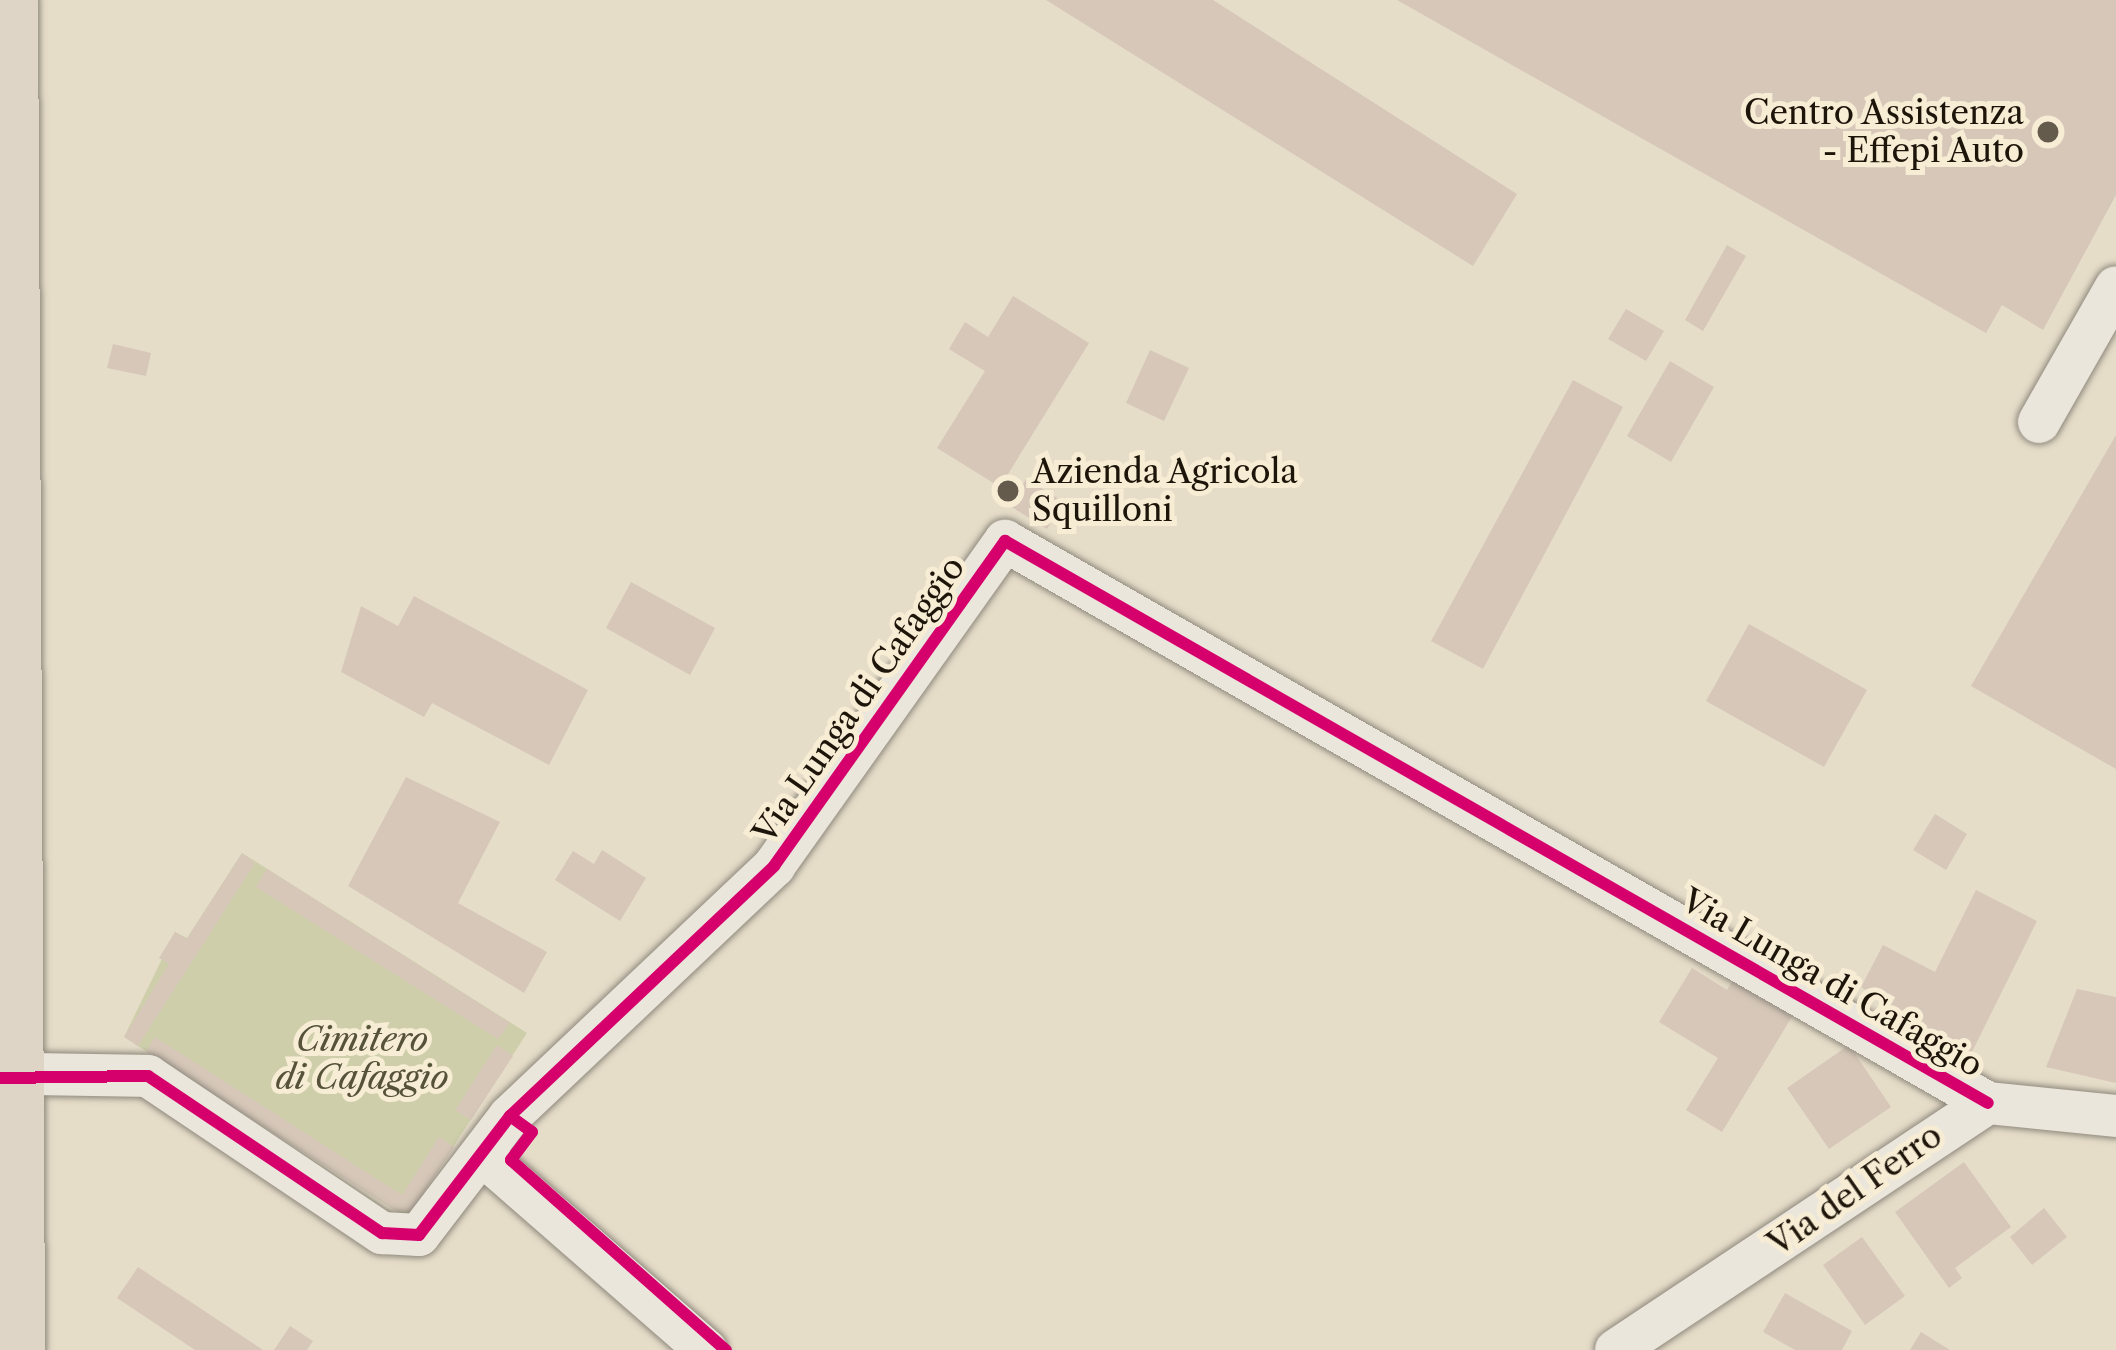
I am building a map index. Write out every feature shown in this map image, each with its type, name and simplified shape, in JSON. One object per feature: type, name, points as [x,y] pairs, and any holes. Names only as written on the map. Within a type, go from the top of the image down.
[{"type":"highway","points":[[8,0],[15,1350]]},
{"type":"street","points":[[2039,422],[2116,287]]},
{"type":"street","name":"Via Lunga di Cafaggio","points":[[38,1074],[148,1076],[402,1241],[435,1224],[487,1159],[511,1116],[774,866],[1005,541],[1988,1103]]},
{"type":"street","points":[[1988,1103],[2116,1116]]},
{"type":"street","name":"Via del Ferro","points":[[1616,1350],[1988,1103]]},
{"type":"street","points":[[487,1159],[706,1350]]},
{"type":"green space","name":"Cimitero di Cafaggio","points":[[242,853],[527,1033],[407,1218],[124,1037],[175,932],[187,938]]},
{"type":"building","points":[[1046,0],[1213,0],[1517,194],[1473,266]]},
{"type":"building","points":[[1397,0],[2116,0],[2116,195],[2043,330],[2002,305],[1986,333]]},
{"type":"building","points":[[1727,245],[1746,256],[1703,331],[1685,320]]},
{"type":"building","points":[[1013,296],[1089,343],[1000,487],[937,448],[985,371],[949,349],[965,322],[988,337]]},
{"type":"building","points":[[1626,309],[1664,331],[1646,361],[1608,339]]},
{"type":"building","points":[[113,344],[151,353],[146,376],[107,368]]},
{"type":"building","points":[[1150,350],[1189,368],[1164,421],[1126,403]]},
{"type":"building","points":[[1670,361],[1714,387],[1671,462],[1627,436]]},
{"type":"building","points":[[1573,380],[1623,407],[1483,669],[1431,641]]},
{"type":"building","points":[[2116,435],[2116,769],[1971,686]]},
{"type":"building","points":[[1026,479],[1064,502],[1047,529],[1010,506]]},
{"type":"building","points":[[631,582],[715,628],[690,675],[606,628]]},
{"type":"building","points":[[414,596],[588,690],[549,765],[432,703],[424,717],[341,672],[361,606],[398,626]]},
{"type":"building","points":[[1749,624],[1867,690],[1824,767],[1706,701]]},
{"type":"building","points":[[406,777],[500,822],[458,903],[547,952],[524,993],[348,886]]},
{"type":"building","points":[[1935,814],[1967,834],[1946,870],[1913,850]]},
{"type":"building","points":[[602,850],[646,878],[620,921],[555,880],[573,851],[594,864]]},
{"type":"building","points":[[242,853],[255,863],[138,1046],[124,1037],[169,964],[159,958],[175,932],[187,939]]},
{"type":"building","points":[[267,869],[510,1023],[498,1039],[256,887]]},
{"type":"building","points":[[1976,890],[2037,921],[1969,1058],[1861,987],[1883,945],[1935,972]]},
{"type":"building","points":[[1692,968],[1727,990],[1737,973],[1796,1010],[1722,1132],[1686,1110],[1718,1058],[1659,1022]]},
{"type":"building","points":[[2077,989],[2116,997],[2116,1083],[2046,1067]]},
{"type":"building","points":[[155,1037],[402,1195],[439,1137],[454,1147],[411,1212],[393,1209],[146,1052]]},
{"type":"building","points":[[497,1045],[513,1056],[471,1120],[455,1110]]},
{"type":"building","points":[[1849,1045],[1891,1107],[1829,1149],[1787,1088]]},
{"type":"building","points":[[1964,1162],[2011,1227],[1955,1268],[1962,1278],[1949,1288],[1895,1212]]},
{"type":"building","points":[[2044,1208],[2067,1237],[2032,1265],[2010,1237]]},
{"type":"building","points":[[1862,1237],[1905,1296],[1865,1325],[1823,1265]]},
{"type":"building","points":[[138,1267],[263,1350],[195,1350],[117,1298]]},
{"type":"building","points":[[1785,1293],[1852,1331],[1842,1350],[1795,1350],[1763,1332]]},
{"type":"building","points":[[290,1326],[313,1341],[307,1350],[274,1350]]},
{"type":"building","points":[[1921,1332],[1950,1350],[1910,1350]]},
{"type":"cycle path","points":[[0,1078],[148,1076],[382,1233],[419,1235],[510,1116],[774,866],[1005,541],[1988,1103]]},
{"type":"cycle path","points":[[510,1116],[532,1132],[511,1160],[726,1350]]},
{"type":"place","name":"Centro Assistenza - Effepi Auto","points":[[2048,132]]},
{"type":"place","name":"Azienda Agricola Squilloni","points":[[1008,491]]}]
